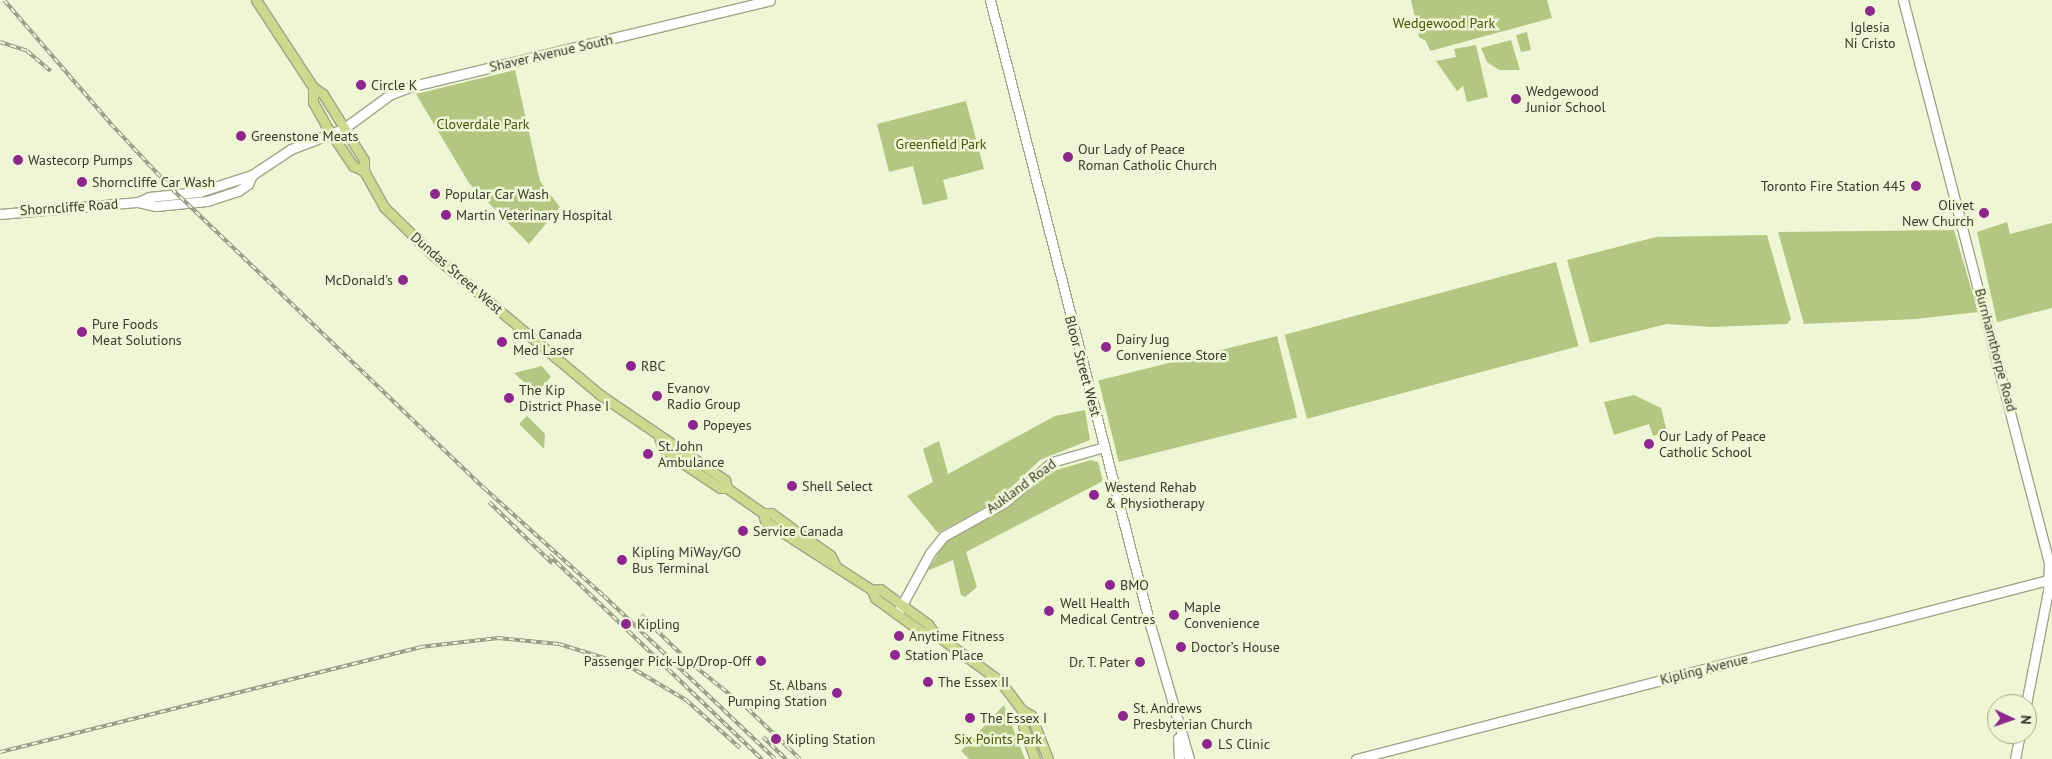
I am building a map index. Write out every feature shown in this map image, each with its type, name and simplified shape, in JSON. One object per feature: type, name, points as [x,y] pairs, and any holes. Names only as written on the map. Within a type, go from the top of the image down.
[{"type":"main road","name":"Dundas Street West","points":[[256,0],[313,87],[323,94],[364,160],[364,171],[384,206],[433,255],[580,379],[659,438],[670,441],[725,480],[727,488],[762,513],[765,521],[826,563],[835,564],[872,590],[875,598],[922,632],[935,634]]},
{"type":"main road","name":"Shaver Avenue South","points":[[343,129],[392,94],[413,86],[770,0]]},
{"type":"main road","name":"Bloor Street West","points":[[990,0],[1178,731],[1189,759]]},
{"type":"main road","name":"Burnhamthorpe Road","points":[[1903,0],[2011,408],[2049,563],[2051,579],[2028,694]]},
{"type":"main road","name":"Dundas Street West","points":[[313,87],[314,102],[332,135],[353,166],[364,171]]},
{"type":"main road","name":"Shorncliffe Road","points":[[0,214],[138,202],[156,206],[207,201],[238,191],[248,184],[252,175],[291,149],[332,135],[343,129]]},
{"type":"main road","name":"Aukland Road","points":[[897,614],[930,553],[944,536],[1005,502],[1052,462],[1104,447]]},
{"type":"main road","name":"Kipling Avenue","points":[[1356,759],[2051,579]]},
{"type":"main road","name":"Dundas Street West","points":[[872,590],[880,589],[928,624],[935,634],[989,672],[1022,710],[1031,715],[1048,759]]},
{"type":"main road","points":[[1022,710],[1023,726],[1035,759]]},
{"type":"main road","name":"Bloor Street West","points":[[1178,731],[1179,759]]},
{"type":"main road","points":[[2015,759],[2018,744]]},
{"type":"green space","name":"Wedgewood Park","points":[[1411,0],[1547,0],[1552,18],[1430,51],[1426,41],[1419,37]]},
{"type":"green space","points":[[1527,32],[1531,50],[1521,52],[1516,35]]},
{"type":"green space","points":[[1511,40],[1520,70],[1499,70],[1487,62],[1481,48]]},
{"type":"green space","points":[[1476,45],[1488,97],[1467,102],[1463,86],[1457,91],[1436,61],[1456,57],[1454,49]]},
{"type":"green space","name":"Cloverdale Park","points":[[515,70],[540,181],[560,207],[529,244],[469,183],[416,94]]},
{"type":"green space","name":"Greenfield Park","points":[[966,101],[984,169],[943,180],[948,199],[923,205],[913,166],[889,172],[877,124]]},
{"type":"green space","points":[[2007,222],[2010,234],[2052,223],[2052,308],[1997,322],[1977,232]]},
{"type":"green space","points":[[1954,230],[1978,312],[1916,319],[1804,324],[1778,232]]},
{"type":"green space","points":[[1767,235],[1791,319],[1787,324],[1712,327],[1667,324],[1590,343],[1567,260],[1656,237]]},
{"type":"green space","points":[[1556,262],[1579,346],[1307,419],[1285,335]]},
{"type":"green space","points":[[1277,336],[1297,418],[1119,462],[1098,381]]},
{"type":"green space","points":[[542,366],[551,377],[536,393],[514,373]]},
{"type":"green space","points":[[1634,395],[1661,408],[1667,432],[1653,436],[1649,424],[1614,435],[1604,402]]},
{"type":"green space","points":[[1085,410],[1090,440],[1040,460],[997,501],[938,533],[907,496],[933,482],[923,449],[939,441],[948,474],[1055,416]]},
{"type":"green space","points":[[527,416],[545,434],[544,449],[519,424]]},
{"type":"green space","points":[[1091,460],[1098,462],[1103,481],[966,552],[977,587],[965,597],[961,595],[953,560],[927,571],[948,538],[1051,469],[1053,471]]},
{"type":"green space","name":"Six Points Park","points":[[1004,705],[1025,759],[969,759],[961,751]]},
{"type":"railway","points":[[4,0],[111,124],[172,189],[484,488],[604,596],[775,759]]},
{"type":"railway","points":[[0,42],[27,51],[51,71]]},
{"type":"railway","points":[[489,502],[552,563]]},
{"type":"railway","points":[[549,555],[762,759]]},
{"type":"railway","points":[[641,615],[687,660],[748,709],[800,759]]},
{"type":"railway","points":[[0,752],[420,647],[498,638],[559,644],[627,665],[686,700],[740,748]]},
{"type":"railway","points":[[763,737],[786,759]]},
{"type":"place","name":"Iglesia Ni Cristo","points":[[1870,11]]},
{"type":"place","name":"Circle K","points":[[361,85]]},
{"type":"place","name":"Wedgewood Junior School","points":[[1516,99]]},
{"type":"place","name":"Greenstone Meats","points":[[241,136]]},
{"type":"place","name":"Our Lady of Peace Roman Catholic Church","points":[[1068,157]]},
{"type":"place","name":"Wastecorp Pumps","points":[[18,160]]},
{"type":"place","name":"Shorncliffe Car Wash","points":[[82,182]]},
{"type":"place","name":"Toronto Fire Station 445","points":[[1916,186]]},
{"type":"place","name":"Popular Car Wash","points":[[435,194]]},
{"type":"place","name":"Olivet New Church","points":[[1984,213]]},
{"type":"place","name":"Martin Veterinary Hospital","points":[[446,215]]},
{"type":"place","name":"McDonald's","points":[[403,280]]},
{"type":"place","name":"Pure Foods Meat Solutions","points":[[82,332]]},
{"type":"place","name":"cml Canada Med Laser","points":[[502,342]]},
{"type":"place","name":"Dairy Jug Convenience Store","points":[[1106,347]]},
{"type":"place","name":"RBC","points":[[631,366]]},
{"type":"place","name":"Evanov Radio Group","points":[[657,396]]},
{"type":"place","name":"The Kip District Phase I","points":[[509,398]]},
{"type":"place","name":"Popeyes","points":[[693,425]]},
{"type":"place","name":"Our Lady of Peace Catholic School","points":[[1649,444]]},
{"type":"place","name":"St. John Ambulance","points":[[648,454]]},
{"type":"place","name":"Shell Select","points":[[792,486]]},
{"type":"place","name":"Westend Rehab & Physiotherapy","points":[[1094,495]]},
{"type":"place","name":"Service Canada","points":[[743,531]]},
{"type":"place","name":"Kipling MiWay/GO Bus Terminal","points":[[622,560]]},
{"type":"place","name":"BMO","points":[[1110,585]]},
{"type":"place","name":"Well Health Medical Centres","points":[[1049,611]]},
{"type":"place","name":"Maple Convenience","points":[[1174,615]]},
{"type":"place","name":"Kipling","points":[[626,624]]},
{"type":"place","name":"Anytime Fitness","points":[[899,636]]},
{"type":"place","name":"Doctor’s House","points":[[1181,647]]},
{"type":"place","name":"Station Place","points":[[895,655]]},
{"type":"place","name":"Passenger Pick-Up/Drop-Off","points":[[761,661]]},
{"type":"place","name":"Dr. T. Pater","points":[[1140,662]]},
{"type":"place","name":"The Essex II","points":[[928,682]]},
{"type":"place","name":"St. Albans Pumping Station","points":[[837,693]]},
{"type":"place","name":"St. Andrews Presbyterian Church","points":[[1123,716]]},
{"type":"place","name":"The Essex I","points":[[970,718]]},
{"type":"place","name":"Kipling Station","points":[[776,739]]},
{"type":"place","name":"LS Clinic","points":[[1207,744]]}]
